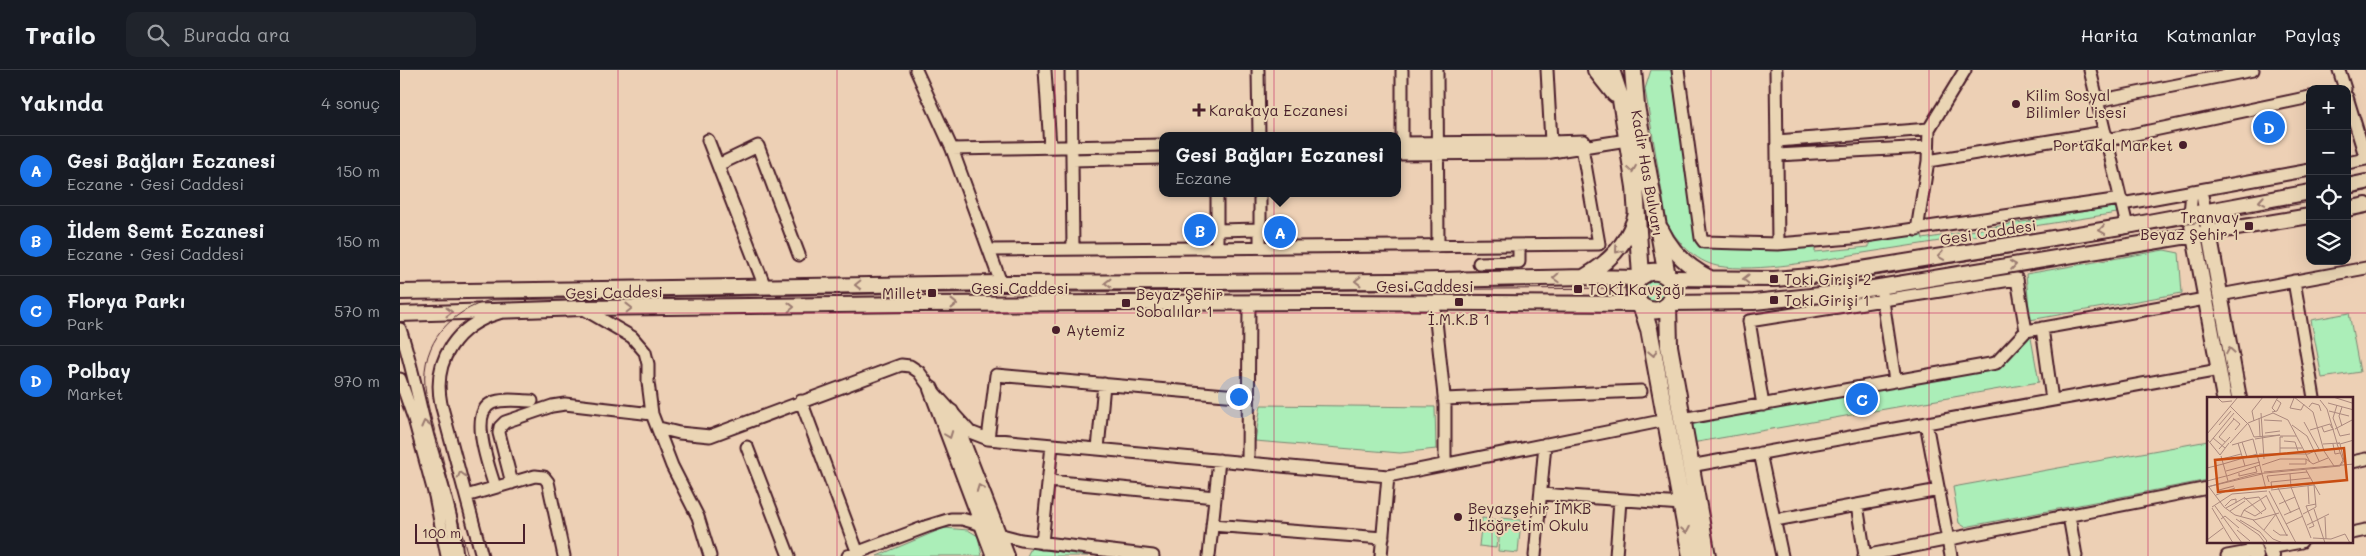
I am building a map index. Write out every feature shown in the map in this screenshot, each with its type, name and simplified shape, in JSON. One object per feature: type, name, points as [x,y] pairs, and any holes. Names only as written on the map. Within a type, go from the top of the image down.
[{"type":"highway","points":[[1596,70],[1629,106],[1646,70]]},
{"type":"highway","name":"Kadir Has Bulvarı","points":[[1611,70],[1629,106],[1668,277]]},
{"type":"highway","name":"Kadir Has Bulvarı","points":[[1633,70],[1627,140],[1637,211],[1640,277]]},
{"type":"highway","points":[[1691,556],[1682,504],[1674,420],[1669,346],[1669,304],[1674,288],[1668,277],[1655,271],[1640,277],[1634,290],[1649,329],[1674,420],[1690,466],[1707,556]]},
{"type":"highway","points":[[1640,305],[1653,311],[1669,304]]},
{"type":"main road","points":[[2351,185],[2366,182]]},
{"type":"main road","name":"Gesi Caddesi","points":[[1668,277],[1774,279],[1824,274],[2127,226],[2306,193]]},
{"type":"main road","points":[[2351,207],[2366,205]]},
{"type":"main road","points":[[1584,276],[1599,268],[1617,252],[1628,235],[1637,211]]},
{"type":"main road","points":[[2205,212],[2239,397]]},
{"type":"main road","points":[[2190,214],[2224,397]]},
{"type":"main road","points":[[1655,215],[1675,252],[1694,269],[1711,278]]},
{"type":"main road","points":[[1669,304],[1754,302],[1882,293],[2194,235],[2306,217]]},
{"type":"main road","name":"Gesi Caddesi","points":[[400,292],[1001,283],[1480,280],[1584,276],[1640,277]]},
{"type":"main road","name":"Gesi Caddesi","points":[[400,314],[582,308],[1249,302],[1640,305]]},
{"type":"main road","points":[[931,389],[982,525],[997,555]]},
{"type":"main road","points":[[951,412],[998,534],[997,555]]},
{"type":"street","points":[[916,70],[952,149],[1001,283]]},
{"type":"street","points":[[1045,70],[1050,147]]},
{"type":"street","points":[[1071,70],[1073,249]]},
{"type":"street","points":[[1258,70],[1259,132]]},
{"type":"street","points":[[1400,132],[1402,70]]},
{"type":"street","points":[[1437,70],[1438,246]]},
{"type":"street","points":[[1547,70],[1551,142]]},
{"type":"street","points":[[1678,70],[1701,238],[1704,242],[1778,244],[1844,239],[2121,202],[2306,171]]},
{"type":"street","points":[[1776,70],[1778,244]]},
{"type":"street","points":[[1916,230],[1928,161],[1929,130],[1965,70]]},
{"type":"street","points":[[2090,70],[2127,226]]},
{"type":"street","points":[[2097,101],[2220,73],[2253,70]]},
{"type":"street","points":[[2339,70],[2344,85]]},
{"type":"street","points":[[1928,161],[2106,136],[2306,98]]},
{"type":"street","points":[[2351,110],[2365,153],[2351,161]]},
{"type":"street","points":[[1777,141],[1929,130]]},
{"type":"street","points":[[708,140],[765,287]]},
{"type":"street","points":[[1401,143],[1438,148],[1545,153],[1627,140]]},
{"type":"street","points":[[1401,154],[1438,148],[1627,140]]},
{"type":"street","points":[[952,149],[1159,145]]},
{"type":"street","points":[[718,165],[758,146],[799,255]]},
{"type":"street","points":[[989,250],[1599,244],[1582,147]]},
{"type":"street","points":[[1777,155],[1928,147]]},
{"type":"street","points":[[1072,160],[1159,158]]},
{"type":"street","points":[[2197,190],[2205,212]]},
{"type":"street","points":[[2190,214],[2197,190]]},
{"type":"street","points":[[1217,197],[1217,248]]},
{"type":"street","points":[[1260,197],[1260,247]]},
{"type":"street","points":[[1217,230],[1260,229]]},
{"type":"street","points":[[1478,245],[1480,280]]},
{"type":"street","points":[[1479,263],[1520,262],[1519,245]]},
{"type":"street","points":[[2220,295],[2366,268]]},
{"type":"street","points":[[1762,405],[1749,321],[1882,293],[2017,279],[2026,331]]},
{"type":"street","points":[[2294,281],[2314,397]]},
{"type":"street","points":[[1882,293],[1895,381]]},
{"type":"street","points":[[659,428],[679,433],[710,436],[901,365],[915,368],[931,389],[970,432],[988,439],[1388,476],[1545,444],[1996,362],[2026,331],[2205,299]]},
{"type":"street","points":[[1248,463],[1249,302]]},
{"type":"street","points":[[1434,302],[1444,399],[1446,464]]},
{"type":"street","points":[[582,308],[632,337],[642,346],[648,364],[648,390],[652,414],[659,428],[672,466],[698,517],[710,556]]},
{"type":"street","points":[[482,556],[441,404],[440,374],[446,352],[459,335],[478,322],[503,312]]},
{"type":"street","points":[[2042,328],[2052,400]]},
{"type":"street","points":[[400,329],[412,366],[449,515],[457,556]]},
{"type":"street","points":[[1690,466],[2219,370]]},
{"type":"street","points":[[988,439],[996,375],[1248,396]]},
{"type":"street","points":[[400,379],[403,395],[435,496],[447,556]]},
{"type":"street","points":[[1098,449],[1104,384]]},
{"type":"street","points":[[1444,399],[1640,391]]},
{"type":"street","points":[[495,487],[483,445],[482,424],[484,411],[494,402],[532,401]]},
{"type":"street","points":[[801,401],[855,555],[951,519],[962,519],[982,525],[998,534],[1021,540],[1112,553],[1153,556]]},
{"type":"street","points":[[512,482],[499,432],[500,427],[505,422],[552,406],[565,404],[652,414]]},
{"type":"street","points":[[1926,423],[1951,556]]},
{"type":"street","points":[[1535,556],[1545,444]]},
{"type":"street","points":[[1042,543],[1052,445]]},
{"type":"street","points":[[747,448],[789,556]]},
{"type":"street","points":[[1760,453],[1782,556]]},
{"type":"street","points":[[1209,556],[1219,460]]},
{"type":"street","points":[[466,496],[538,475],[546,478],[564,556]]},
{"type":"street","points":[[1381,556],[1388,476]]},
{"type":"street","points":[[1049,481],[1215,497]]},
{"type":"street","points":[[1857,505],[1865,556],[1883,554],[2207,488]]},
{"type":"street","points":[[1775,520],[1939,490]]},
{"type":"street","points":[[1541,494],[1682,504]]},
{"type":"street","points":[[1616,556],[1620,500]]},
{"type":"street","points":[[2069,516],[2076,556]]},
{"type":"street","points":[[1212,526],[1383,538]]},
{"type":"street","points":[[2270,549],[2292,544]]},
{"type":"street","points":[[2226,556],[2254,550]]},
{"type":"green space","points":[[1651,70],[1671,70],[1697,242],[1700,246],[1815,247],[1815,252],[1869,247],[1869,240],[1921,233],[1923,239],[2116,206],[2117,213],[1790,265],[1751,268],[1717,266],[1701,260],[1681,244],[1667,223],[1645,89]]},
{"type":"green space","points":[[2164,250],[2179,253],[2182,293],[2030,320],[2026,274]]},
{"type":"green space","points":[[1655,277],[1669,289],[1665,301],[1647,304],[1641,285]]},
{"type":"green space","points":[[2349,313],[2360,372],[2322,378],[2311,320]]},
{"type":"green space","points":[[2029,327],[2039,382],[1692,443],[1686,416],[1997,361]]},
{"type":"green space","points":[[1261,405],[1435,407],[1436,449],[1400,453],[1255,441]]},
{"type":"green space","points":[[2207,441],[2207,480],[1965,527],[1959,523],[1953,487]]},
{"type":"green space","points":[[1482,518],[1499,520],[1496,548],[1479,546]]},
{"type":"green space","points":[[1501,518],[1521,520],[1518,553],[1498,551]]},
{"type":"green space","points":[[944,528],[968,530],[978,536],[982,556],[877,556]]},
{"type":"green space","points":[[1031,548],[1089,556],[1027,556]]},
{"type":"tram line","points":[[2351,194],[2366,191]]},
{"type":"tram line","points":[[468,556],[426,395],[425,370],[428,356],[434,343],[451,320],[463,312],[491,300],[932,293],[1779,287],[1869,277],[2306,203]]},
{"type":"place","name":"Kilim Sosyal Bilimler Lisesi","points":[[2016,104]]},
{"type":"place","name":"Karakaya Eczanesi","points":[[1199,110]]},
{"type":"place","name":"Polbay","points":[[2269,127]]},
{"type":"place","name":"Portakal Market","points":[[2183,145]]},
{"type":"place","name":"Tranvay Beyaz Şehir 1","points":[[2249,226]]},
{"type":"place","name":"İldem Semt Eczanesi","points":[[1200,230]]},
{"type":"place","name":"Gesi Bağları Eczanesi","points":[[1280,232]]},
{"type":"place","name":"Toki Girişi 2","points":[[1774,279]]},
{"type":"place","name":"TOKİ Kavşağı","points":[[1578,289]]},
{"type":"place","name":"Millet","points":[[932,293]]},
{"type":"place","name":"Toki Girişi 1","points":[[1774,300]]},
{"type":"place","name":"İ.M.K.B 1","points":[[1459,302]]},
{"type":"place","name":"Beyaz Şehir Sobalılar 1","points":[[1126,303]]},
{"type":"place","name":"Aytemiz","points":[[1056,330]]},
{"type":"place","name":"Florya Parkı","points":[[1862,399]]},
{"type":"place","name":"Beyazşehir İMKB İlköğretim Okulu","points":[[1458,517]]}]
